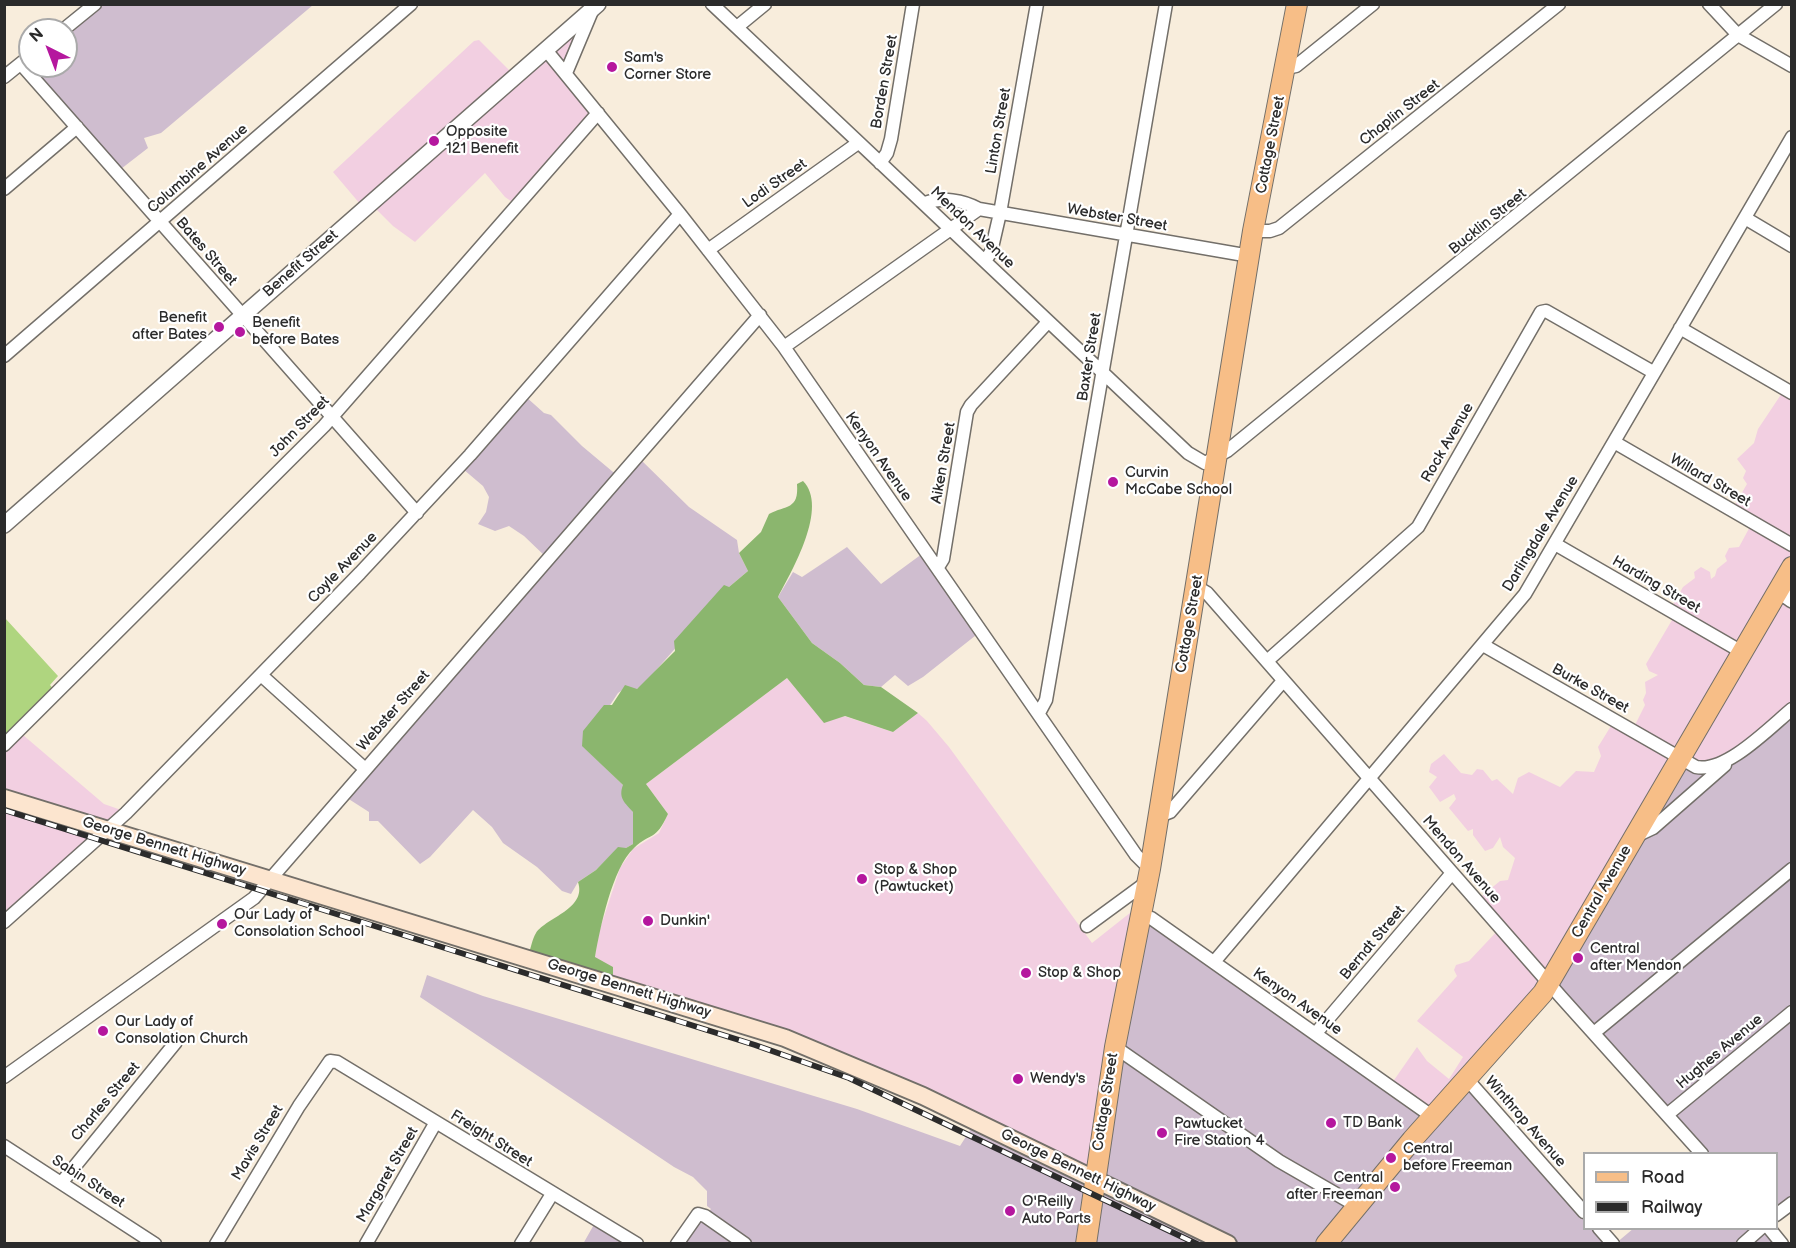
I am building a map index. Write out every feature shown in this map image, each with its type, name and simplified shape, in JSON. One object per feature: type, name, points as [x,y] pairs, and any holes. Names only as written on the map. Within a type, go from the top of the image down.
[{"type":"main road","name":"Cottage Street","points":[[1086,1244],[1114,1047],[1148,876],[1197,587],[1215,458],[1253,231],[1297,4]]},
{"type":"main road","name":"Central Avenue","points":[[1326,1244],[1466,1078],[1528,1011],[1549,983],[1742,652],[1785,595],[1791,567]]},
{"type":"main road","name":"George Bennett Highway","points":[[4,798],[785,1038],[863,1069],[1228,1244]]},
{"type":"street","points":[[78,18],[95,4]]},
{"type":"street","name":"Columbine Avenue","points":[[4,356],[411,4]]},
{"type":"street","name":"Mendon Avenue","points":[[712,4],[1188,453],[1205,463],[1215,458]]},
{"type":"street","points":[[737,27],[765,4]]},
{"type":"street","name":"Borden Street","points":[[880,163],[891,139],[913,4]]},
{"type":"street","name":"Linton Street","points":[[985,261],[991,252],[1000,213],[1037,4]]},
{"type":"street","name":"Baxter Street","points":[[1039,714],[1046,700],[1166,4]]},
{"type":"street","points":[[1286,68],[1296,66],[1373,4]]},
{"type":"street","name":"Chaplin Street","points":[[1253,231],[1270,231],[1279,228],[1558,4]]},
{"type":"street","points":[[1710,4],[1729,28],[1738,35],[1791,66]]},
{"type":"street","name":"Bucklin Street","points":[[1215,458],[1374,334],[1776,4]]},
{"type":"street","points":[[566,73],[595,6]]},
{"type":"street","name":"Benefit Street","points":[[4,525],[595,6]]},
{"type":"street","name":"Kenyon Avenue","points":[[546,50],[680,214],[784,347],[938,567],[1136,855],[1148,876]]},
{"type":"street","points":[[4,77],[18,66]]},
{"type":"street","name":"Bates Street","points":[[39,78],[77,127],[159,222],[417,513]]},
{"type":"street","name":"John Street","points":[[4,745],[333,417],[598,113]]},
{"type":"street","points":[[4,189],[77,127]]},
{"type":"street","name":"Darlingdale Avenue","points":[[1214,962],[1525,594],[1791,137]]},
{"type":"street","name":"Lodi Street","points":[[708,250],[858,143]]},
{"type":"street","name":"Webster Street","points":[[925,203],[935,199],[954,200],[979,209],[1000,213],[1250,256]]},
{"type":"street","points":[[784,347],[979,209]]},
{"type":"street","name":"Coyle Avenue","points":[[4,922],[107,830],[417,513],[680,214]]},
{"type":"street","points":[[1745,218],[1791,246]]},
{"type":"street","name":"Rock Avenue","points":[[1267,661],[1418,527],[1540,312],[1546,311],[1653,372]]},
{"type":"street","name":"Webster Street","points":[[4,1077],[254,898],[364,768],[760,315]]},
{"type":"street","name":"Aiken Street","points":[[938,567],[943,559],[971,405],[1048,322]]},
{"type":"street","points":[[1680,328],[1791,393]]},
{"type":"street","name":"Willard Street","points":[[1614,442],[1791,545]]},
{"type":"street","name":"Harding Street","points":[[1555,544],[1742,652]]},
{"type":"street","name":"Mendon Avenue","points":[[1197,587],[1207,593],[1700,1152]]},
{"type":"street","name":"Burke Street","points":[[1483,645],[1682,758],[1704,768],[1713,767],[1730,759]]},
{"type":"street","points":[[261,675],[364,768]]},
{"type":"street","points":[[1157,818],[1170,812],[1283,681]]},
{"type":"street","points":[[1634,838],[1653,828],[1720,772],[1730,759],[1791,709]]},
{"type":"street","points":[[1596,1032],[1791,868]]},
{"type":"street","name":"Berndt Street","points":[[1316,1034],[1452,873]]},
{"type":"street","points":[[1087,926],[1148,876]]},
{"type":"street","name":"Kenyon Avenue","points":[[1141,915],[1150,918],[1214,962],[1433,1117]]},
{"type":"street","name":"Hughes Avenue","points":[[1668,1114],[1791,1012]]},
{"type":"street","name":"Charles Street","points":[[62,1182],[176,1042]]},
{"type":"street","points":[[1114,1047],[1279,1161],[1357,1206]]},
{"type":"street","name":"Freight Street","points":[[330,1061],[337,1062],[637,1244]]},
{"type":"street","name":"Mavis Street","points":[[216,1244],[299,1106],[330,1061]]},
{"type":"street","name":"Winthrop Avenue","points":[[1466,1078],[1583,1211]]},
{"type":"street","name":"Margaret Street","points":[[366,1244],[436,1122]]},
{"type":"street","name":"Sabin Street","points":[[4,1146],[155,1244]]},
{"type":"street","points":[[521,1244],[552,1194]]},
{"type":"street","points":[[1778,1213],[1791,1203]]},
{"type":"street","points":[[677,1244],[698,1214],[705,1216],[746,1244]]},
{"type":"street","points":[[1601,1230],[1612,1244]]},
{"type":"street","points":[[1743,1244],[1759,1230]]},
{"type":"street","points":[[1771,1230],[1782,1244]]},
{"type":"shaded area","points":[[100,5],[313,5],[161,133],[144,138],[148,148],[117,172],[35,78],[78,78],[78,22]]},
{"type":"shaded area","points":[[590,17],[576,58],[574,78],[599,114],[521,208],[505,197],[485,173],[415,242],[393,226],[374,207],[366,211],[333,172],[474,41],[479,40],[517,78]]},
{"type":"shaded area","points":[[1784,390],[1791,393],[1791,715],[1558,975],[1437,1116],[1392,1083],[1417,1047],[1427,1061],[1449,1079],[1463,1057],[1417,1021],[1457,976],[1454,970],[1456,965],[1469,961],[1500,928],[1477,900],[1500,881],[1508,880],[1515,858],[1503,847],[1500,837],[1493,848],[1485,851],[1473,835],[1473,829],[1468,831],[1449,808],[1456,799],[1454,794],[1440,802],[1429,787],[1437,777],[1429,772],[1431,764],[1444,754],[1461,773],[1472,775],[1477,769],[1483,770],[1492,781],[1497,779],[1513,794],[1518,778],[1529,772],[1560,787],[1576,771],[1594,772],[1601,756],[1598,747],[1614,721],[1634,727],[1645,705],[1643,700],[1646,693],[1645,682],[1658,675],[1649,671],[1646,664],[1675,615],[1671,608],[1683,587],[1695,578],[1694,572],[1701,567],[1710,572],[1711,579],[1715,576],[1717,569],[1727,561],[1725,556],[1729,548],[1739,547],[1752,523],[1733,508],[1747,484],[1743,478],[1746,471],[1737,459],[1754,443],[1758,429]]},
{"type":"shaded area","points":[[525,396],[544,413],[551,415],[582,446],[619,477],[639,458],[689,507],[737,540],[739,553],[748,571],[729,587],[644,684],[637,689],[624,689],[618,693],[583,746],[623,785],[633,812],[635,830],[633,844],[626,848],[618,848],[596,870],[578,882],[571,894],[562,891],[537,867],[503,843],[492,827],[473,810],[430,857],[420,864],[378,821],[369,821],[369,812],[344,796],[548,559],[524,536],[509,526],[495,531],[478,524],[486,512],[489,497],[483,486],[463,469]]},
{"type":"shaded area","points":[[847,547],[881,584],[926,551],[980,632],[923,677],[908,686],[895,675],[881,687],[864,685],[840,663],[812,643],[778,597],[793,572],[802,577]]},
{"type":"shaded area","points":[[787,678],[824,722],[844,716],[893,732],[918,713],[949,747],[1092,943],[1145,901],[1097,1183],[916,1092],[613,985],[595,957],[599,932],[620,868],[633,849],[659,833],[668,814],[646,784]]},
{"type":"shaded area","points":[[1791,715],[1791,1206],[1778,1217],[1778,1152],[1701,1152],[1554,982],[1683,762],[1710,770]]},
{"type":"shaded area","points":[[23,735],[104,804],[127,812],[5,920],[5,753]]},
{"type":"shaded area","points":[[1146,916],[1436,1116],[1466,1086],[1583,1210],[1583,1230],[1600,1230],[1613,1243],[677,1243],[711,1209],[707,1206],[707,1191],[693,1177],[674,1167],[420,997],[427,975],[483,996],[857,1109],[960,1146],[974,1124],[1096,1183]]},
{"type":"shaded area","points":[[596,1221],[638,1244],[583,1244]]},
{"type":"shaded area","points":[[1632,1230],[1772,1230],[1783,1244],[1615,1244]]},
{"type":"green space","points":[[803,481],[810,492],[812,506],[810,522],[799,556],[778,597],[812,643],[840,663],[864,685],[881,687],[918,713],[893,732],[845,716],[824,723],[787,678],[646,784],[668,814],[660,829],[640,843],[626,857],[613,884],[595,957],[613,967],[613,985],[528,955],[533,938],[541,927],[572,906],[577,899],[578,882],[596,870],[618,847],[626,848],[633,844],[633,812],[622,797],[623,785],[582,746],[583,731],[604,705],[612,705],[625,685],[637,689],[675,651],[674,641],[724,585],[729,587],[748,571],[739,553],[761,532],[769,514],[794,503],[797,484]]},
{"type":"green space","points":[[5,618],[58,676],[50,685],[59,696],[5,753]]},
{"type":"railway","points":[[4,810],[755,1045],[849,1078],[1197,1244]]},
{"type":"place","name":"Sam's Corner Store","points":[[612,67]]},
{"type":"place","name":"Opposite 121 Benefit","points":[[434,141]]},
{"type":"place","name":"Benefit after Bates","points":[[219,327]]},
{"type":"place","name":"Benefit before Bates","points":[[240,332]]},
{"type":"place","name":"Curvin McCabe School","points":[[1113,482]]},
{"type":"place","name":"Stop & Shop (Pawtucket)","points":[[862,879]]},
{"type":"place","name":"Dunkin'","points":[[648,921]]},
{"type":"place","name":"Our Lady of Consolation School","points":[[222,924]]},
{"type":"place","name":"Central after Mendon","points":[[1578,958]]},
{"type":"place","name":"Stop & Shop","points":[[1026,973]]},
{"type":"place","name":"Our Lady of Consolation Church","points":[[103,1031]]},
{"type":"place","name":"Wendy's","points":[[1018,1079]]},
{"type":"place","name":"TD Bank","points":[[1331,1123]]},
{"type":"place","name":"Pawtucket Fire Station 4","points":[[1162,1133]]},
{"type":"place","name":"Central before Freeman","points":[[1391,1158]]},
{"type":"place","name":"Central after Freeman","points":[[1395,1187]]},
{"type":"place","name":"O'Reilly Auto Parts","points":[[1010,1211]]}]
